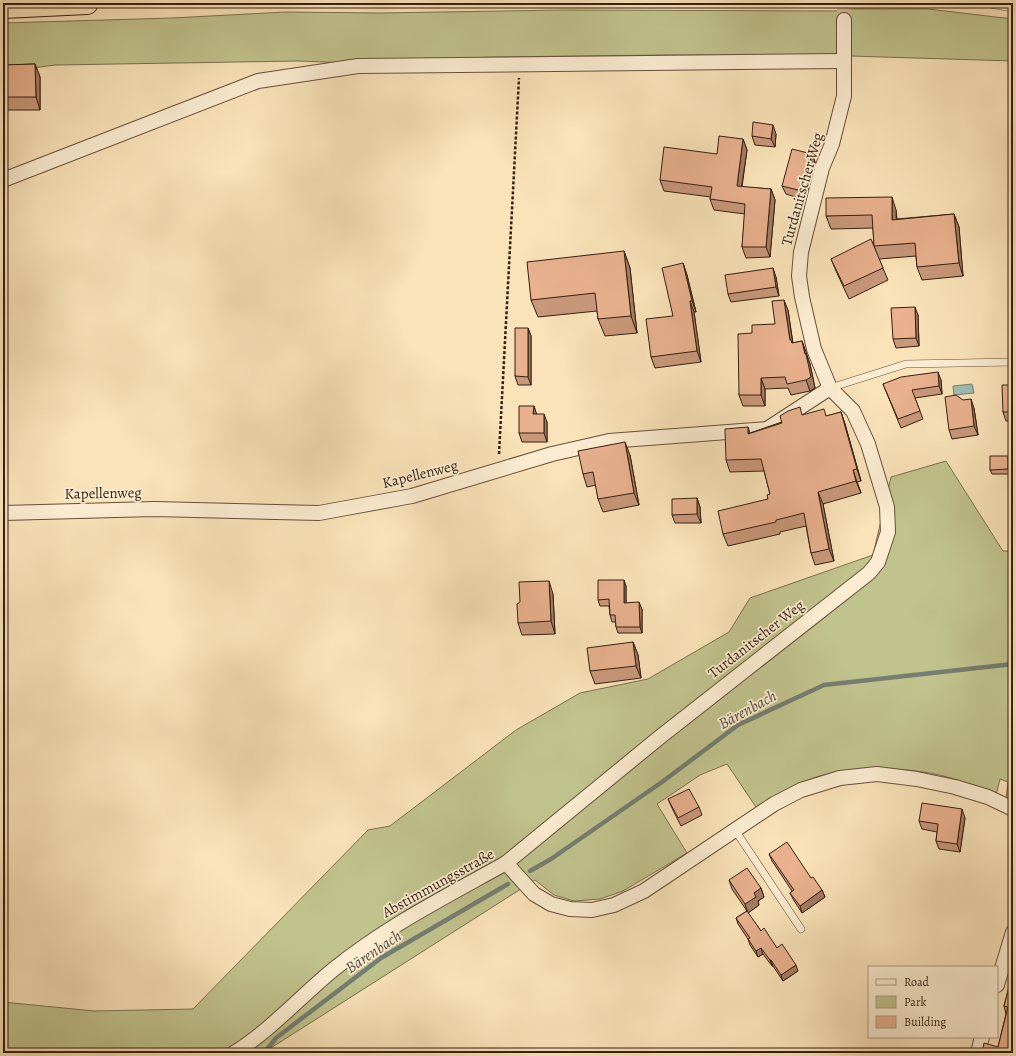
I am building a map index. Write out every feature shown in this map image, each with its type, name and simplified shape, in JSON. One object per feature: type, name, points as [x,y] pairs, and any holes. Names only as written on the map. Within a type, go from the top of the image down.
[{"type":"highway","points":[[3,7],[87,3]]},
{"type":"street","name":"Turdanitscher Weg","points":[[506,863],[660,737],[869,573],[878,562],[888,532],[887,507],[868,444],[853,411],[830,388],[814,349],[802,297],[799,276],[801,252],[822,168],[832,144],[844,96],[844,20]]},
{"type":"street","points":[[3,180],[258,81],[358,66],[844,61]]},
{"type":"street","name":"Kapellenweg","points":[[3,513],[154,509],[319,513],[412,496],[552,454],[609,441],[768,429],[830,388]]},
{"type":"street","name":"Abstimmungsstraße","points":[[234,1053],[273,1024],[334,969],[390,928],[506,863],[534,894],[551,904],[570,909],[592,910],[614,905],[644,891],[774,804],[801,790],[840,778],[877,774],[917,779],[955,787],[988,797],[1013,810]]},
{"type":"street","points":[[998,982],[1013,932]]},
{"type":"street","points":[[978,1053],[982,1038]]},
{"type":"lane","points":[[984,3],[1013,8]]},
{"type":"lane","points":[[830,388],[906,364],[1013,362]]},
{"type":"lane","points":[[735,830],[801,928]]},
{"type":"path","points":[[507,468],[498,453],[519,64]]},
{"type":"green space","points":[[849,9],[928,9],[1013,19],[1013,61],[850,56]]},
{"type":"green space","points":[[566,10],[842,11],[841,52],[834,55],[494,57],[350,63],[298,61],[55,65],[3,72],[3,23],[172,18],[286,12],[380,13]]},
{"type":"green space","points":[[946,461],[1003,551],[1013,551],[1013,802],[1006,798],[1008,782],[1000,779],[996,795],[960,781],[931,773],[896,769],[877,769],[823,775],[795,786],[756,807],[727,764],[700,775],[657,804],[687,853],[623,891],[600,899],[574,901],[554,895],[535,880],[263,1053],[3,1053],[3,1002],[94,1011],[193,1009],[368,830],[390,826],[516,730],[580,693],[648,679],[729,632],[750,598],[873,555],[891,477]]},
{"type":"water","points":[[972,384],[974,393],[954,395],[953,386]]},
{"type":"building","points":[[35,64],[36,97],[3,97],[3,65]]},
{"type":"building","points":[[753,122],[773,125],[771,139],[752,136]]},
{"type":"building","points":[[719,136],[743,139],[737,186],[771,189],[766,247],[742,247],[745,204],[710,199],[712,187],[660,180],[664,147],[717,154]]},
{"type":"building","points":[[792,149],[812,154],[802,191],[782,186]]},
{"type":"building","points":[[892,197],[892,220],[954,214],[959,263],[917,267],[915,243],[874,246],[872,215],[826,216],[826,198]]},
{"type":"building","points":[[871,239],[883,268],[844,286],[831,259]]},
{"type":"building","points":[[624,251],[631,316],[598,319],[595,293],[531,300],[527,262]]},
{"type":"building","points":[[683,263],[692,301],[690,301],[697,351],[651,357],[646,319],[673,316],[662,268]]},
{"type":"building","points":[[773,268],[776,287],[728,294],[725,275]]},
{"type":"building","points":[[784,300],[790,340],[792,343],[802,341],[811,377],[806,380],[787,384],[785,377],[761,378],[761,395],[739,395],[738,334],[752,333],[752,325],[775,324],[772,301]]},
{"type":"building","points":[[915,307],[916,338],[893,339],[891,308]]},
{"type":"building","points":[[515,328],[528,328],[528,377],[515,376]]},
{"type":"building","points":[[938,372],[939,386],[912,390],[920,411],[898,419],[883,384],[901,377]]},
{"type":"building","points":[[1002,385],[1013,385],[1013,412],[1003,412]]},
{"type":"building","points":[[956,395],[963,400],[971,399],[974,426],[949,430],[945,397]]},
{"type":"building","points":[[519,406],[534,406],[533,414],[544,414],[544,433],[519,433]]},
{"type":"building","points":[[800,407],[802,415],[824,409],[826,416],[841,412],[857,469],[853,470],[856,481],[818,492],[829,549],[811,553],[804,513],[776,520],[776,522],[723,534],[718,511],[768,499],[767,495],[770,494],[761,459],[726,460],[725,429],[748,427],[748,434],[782,423],[780,416],[788,411]]},
{"type":"building","points":[[625,442],[634,493],[598,499],[593,472],[583,474],[578,451]]},
{"type":"building","points":[[990,456],[1008,456],[1008,469],[990,470]]},
{"type":"building","points":[[697,498],[697,514],[672,515],[672,499]]},
{"type":"building","points":[[598,580],[624,580],[624,603],[639,602],[640,627],[616,627],[615,615],[610,615],[609,599],[598,600]]},
{"type":"building","points":[[549,581],[551,621],[518,623],[517,604],[520,602],[519,582]]},
{"type":"building","points":[[633,642],[636,666],[590,671],[587,648]]},
{"type":"building","points":[[689,789],[699,807],[678,818],[668,799]]},
{"type":"building","points":[[922,803],[962,809],[957,844],[936,841],[938,824],[919,821]]},
{"type":"building","points":[[787,842],[811,878],[813,877],[822,890],[800,906],[790,893],[794,890],[769,854]]},
{"type":"building","points":[[747,868],[761,888],[754,893],[756,897],[745,904],[729,880]]},
{"type":"building","points":[[747,911],[761,931],[764,928],[777,948],[782,944],[796,965],[781,975],[761,948],[756,951],[748,939],[750,938],[736,918]]},
{"type":"building","points":[[1013,972],[1013,1053],[982,1053],[984,1043],[998,1047],[1008,1007],[1004,1006]]},
{"type":"waterway","name":"Bärenbach","points":[[530,871],[551,859],[662,782],[738,725],[824,685],[1013,664]]},
{"type":"waterway","name":"Bärenbach","points":[[264,1053],[276,1038],[381,958],[508,884]]},
{"type":"tunnel","points":[[844,3],[844,20]]}]
